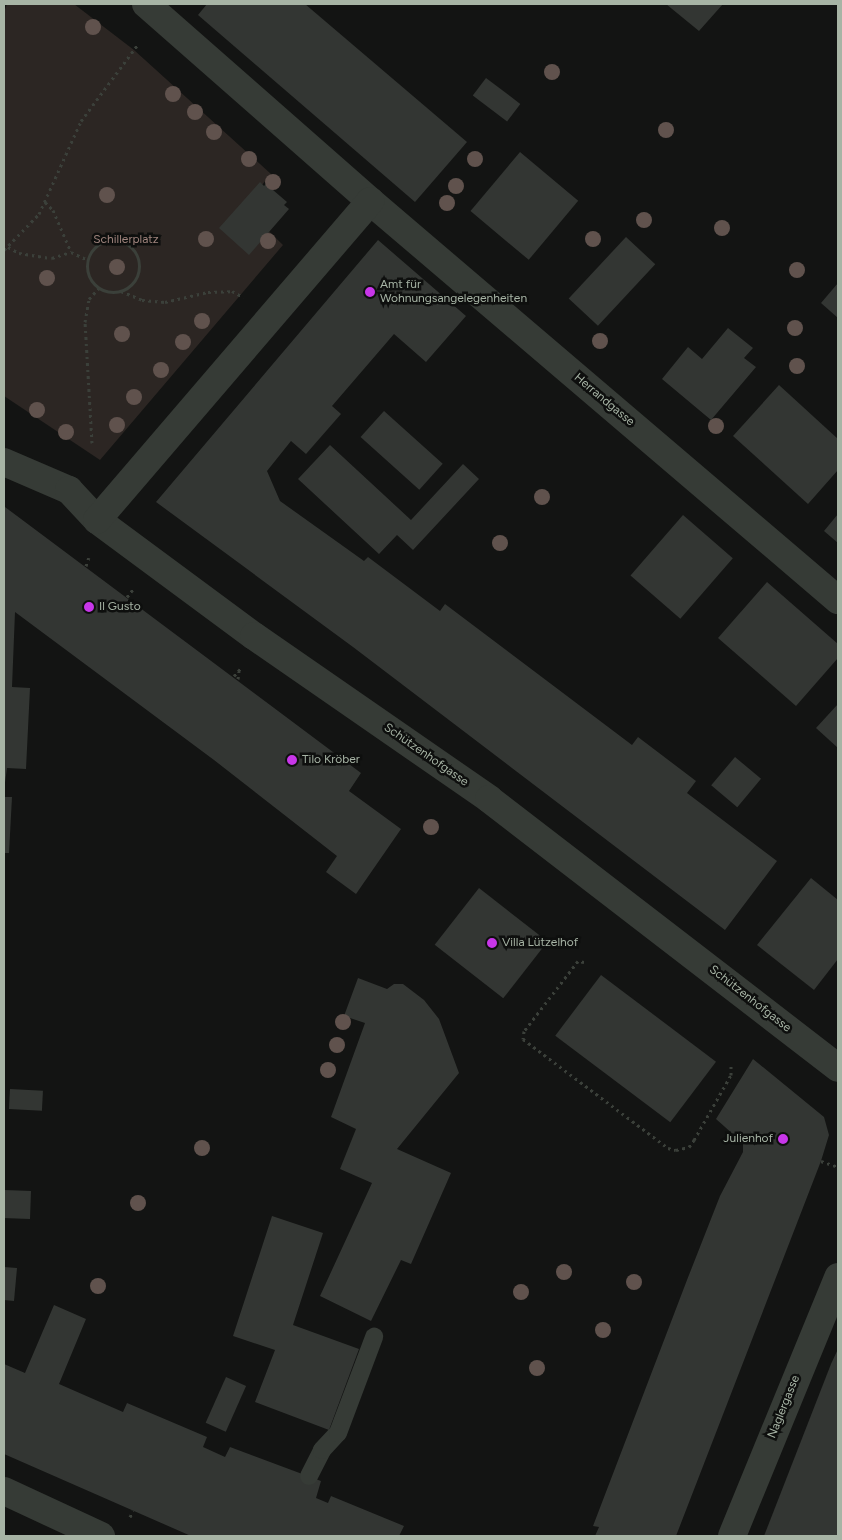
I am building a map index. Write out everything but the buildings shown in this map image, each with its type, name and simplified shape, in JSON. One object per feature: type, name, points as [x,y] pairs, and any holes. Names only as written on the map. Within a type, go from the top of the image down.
[{"type":"street","points":[[97,520],[370,201],[146,4]]},
{"type":"street","name":"Herrandgasse","points":[[370,201],[838,600]]},
{"type":"street","name":"Schützenhofgasse","points":[[4,462],[68,490],[97,520],[254,636],[489,799],[838,1068]]},
{"type":"street","name":"Naglergasse","points":[[732,1536],[838,1277]]},
{"type":"street","points":[[4,1492],[101,1536]]},
{"type":"lane","points":[[309,1476],[322,1450],[338,1433],[374,1337]]},
{"type":"path","points":[[4,250],[31,226],[45,202],[81,121],[139,43]]},
{"type":"path","points":[[45,202],[53,210],[71,252],[88,260]]},
{"type":"path","points":[[121,291],[133,282],[138,266],[137,258],[127,245],[112,240],[104,242],[88,260],[89,276],[99,288],[121,291],[142,300],[165,302],[208,292],[232,291],[243,297]]},
{"type":"path","points":[[8,247],[19,253],[52,258],[71,252]]},
{"type":"path","points":[[92,443],[84,322],[89,299],[99,288]]},
{"type":"path","points":[[86,566],[89,557]]},
{"type":"path","points":[[238,679],[239,670]]},
{"type":"path","points":[[584,962],[578,961],[524,1031],[523,1039],[668,1148],[676,1150],[689,1146],[694,1140],[731,1075],[731,1064]]},
{"type":"path","points":[[821,1161],[838,1167]]},
{"type":"path","points":[[130,1517],[133,1511]]},
{"type":"green space","name":"Schillerplatz","points":[[7,4],[74,4],[134,50],[271,174],[244,207],[283,245],[100,460],[4,396],[4,12]]},
{"type":"place","name":"Amt für Wohnungsangelegenheiten","points":[[370,292]]},
{"type":"place","name":"Il Gusto","points":[[89,607]]},
{"type":"place","name":"Tilo Kröber","points":[[292,760]]},
{"type":"place","name":"Villa Lützelhof","points":[[492,943]]},
{"type":"place","name":"Julienhof","points":[[783,1139]]}]
